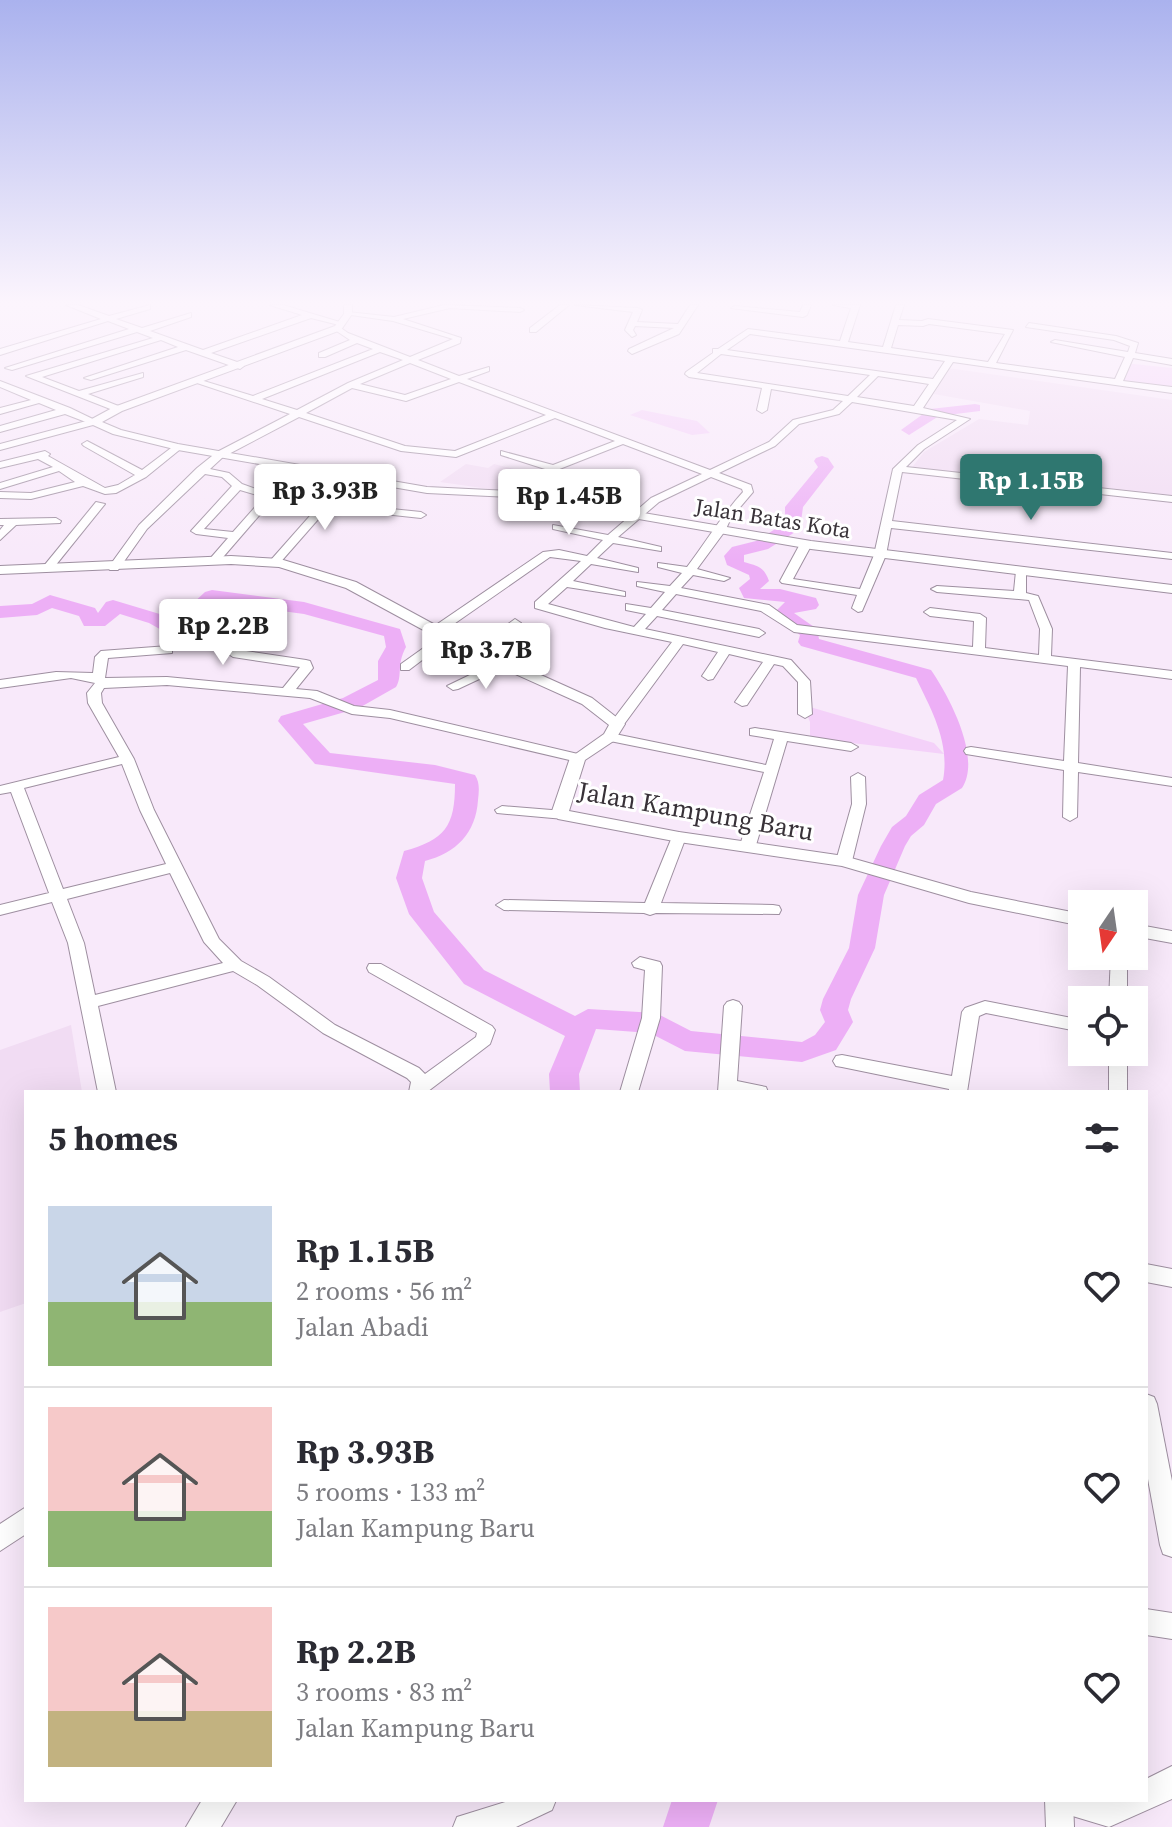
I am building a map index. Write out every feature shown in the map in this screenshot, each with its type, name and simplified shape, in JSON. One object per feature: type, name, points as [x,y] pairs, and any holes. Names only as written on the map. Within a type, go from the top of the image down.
[{"type":"street","name":"Jalan Batas Kota","points":[[16,390],[117,432],[178,447],[350,477],[437,491],[512,494],[720,531],[880,555],[1172,589]]},
{"type":"street","points":[[70,390],[118,409]]},
{"type":"street","points":[[80,394],[92,390]]},
{"type":"street","points":[[0,447],[94,422],[118,409],[169,390]]},
{"type":"street","points":[[230,390],[404,449],[456,454],[554,415]]},
{"type":"street","points":[[255,398],[275,390]]},
{"type":"street","points":[[114,568],[143,527],[201,470],[222,454],[341,390]]},
{"type":"street","points":[[373,390],[406,398],[428,390]]},
{"type":"street","points":[[489,390],[748,489],[705,552],[637,631]]},
{"type":"street","points":[[762,410],[766,390]]},
{"type":"street","points":[[792,390],[965,419],[921,447],[898,469],[880,555],[858,608]]},
{"type":"street","points":[[805,714],[804,681],[790,664],[637,631],[539,605],[655,500],[772,444],[796,422],[832,414],[860,390]]},
{"type":"street","points":[[917,409],[931,390]]},
{"type":"street","points":[[0,411],[40,400]]},
{"type":"street","points":[[0,429],[67,410]]},
{"type":"street","points":[[512,494],[553,468],[622,441]]},
{"type":"street","points":[[87,444],[141,474]]},
{"type":"street","points":[[0,465],[43,455],[86,482],[105,491],[113,491],[124,488],[178,447]]},
{"type":"street","points":[[504,453],[553,468]]},
{"type":"street","points":[[0,486],[63,467]]},
{"type":"street","points":[[898,469],[1172,499]]},
{"type":"street","points":[[201,470],[225,475],[238,486],[271,496],[214,561]]},
{"type":"street","points":[[274,563],[350,477]]},
{"type":"street","points":[[0,495],[31,496],[86,482]]},
{"type":"street","points":[[237,536],[196,531],[238,486]]},
{"type":"street","points":[[47,569],[100,504]]},
{"type":"street","points":[[326,505],[421,515]]},
{"type":"street","points":[[0,522],[56,521]]},
{"type":"street","points":[[0,537],[13,522]]},
{"type":"street","points":[[886,524],[1172,556]]},
{"type":"street","points":[[557,527],[657,549]]},
{"type":"street","points":[[806,544],[786,581],[864,593]]},
{"type":"street","points":[[686,548],[705,552]]},
{"type":"street","points":[[405,667],[442,633],[543,555],[559,553],[634,570]]},
{"type":"street","points":[[0,570],[114,568],[214,561],[274,563],[307,570],[351,585],[478,652],[587,701],[614,730],[772,770]]},
{"type":"street","points":[[662,565],[724,578]]},
{"type":"street","points":[[1020,595],[1022,571]]},
{"type":"street","points":[[565,583],[621,594]]},
{"type":"street","points":[[641,584],[765,608],[789,627],[1172,675]]},
{"type":"street","points":[[937,589],[1020,595],[1036,600],[1046,629],[1045,659]]},
{"type":"street","points":[[630,607],[759,633]]},
{"type":"street","points":[[930,612],[980,618],[979,650]]},
{"type":"street","points":[[478,652],[515,623]]},
{"type":"street","points":[[614,730],[680,640]]},
{"type":"street","points":[[168,650],[105,654],[101,657],[102,681],[94,693],[95,703],[127,759],[212,942],[235,965],[263,981],[329,1029],[413,1073],[420,1080],[420,1089]]},
{"type":"street","points":[[708,676],[725,651]]},
{"type":"street","points":[[233,653],[306,664],[307,668],[288,690]]},
{"type":"street","points":[[742,702],[771,659]]},
{"type":"street","points":[[1070,817],[1074,662]]},
{"type":"street","points":[[453,686],[503,663]]},
{"type":"street","name":"Jalan Kampung Baru","points":[[0,684],[69,675],[102,681],[142,680],[288,690],[312,694],[352,710],[390,714],[578,758]]},
{"type":"street","name":"Jalan Kampung Baru","points":[[614,730],[578,758],[560,811],[564,815],[679,837],[844,861],[969,897],[1068,917]]},
{"type":"street","points":[[755,732],[851,747]]},
{"type":"street","points":[[748,845],[782,736]]},
{"type":"street","points":[[971,751],[1172,782]]},
{"type":"street","points":[[0,790],[127,759]]},
{"type":"street","points":[[844,861],[859,804],[858,777]]},
{"type":"street","points":[[16,786],[76,943],[91,1002],[107,1090]]},
{"type":"street","points":[[502,810],[564,815]]},
{"type":"street","points":[[650,910],[679,837]]},
{"type":"street","points":[[0,910],[175,867]]},
{"type":"street","points":[[504,905],[773,910]]},
{"type":"street","points":[[1148,933],[1172,937]]},
{"type":"street","points":[[630,1090],[650,1022],[654,966],[640,963]]},
{"type":"street","points":[[91,1002],[235,965]]},
{"type":"street","points":[[375,968],[486,1030],[484,1040],[420,1089]]},
{"type":"street","points":[[728,1089],[733,1006]]},
{"type":"street","points":[[842,1061],[958,1088],[974,1009],[985,1007],[1068,1023]]},
{"type":"street","points":[[1118,1066],[1118,1090]]},
{"type":"street","points":[[1148,1273],[1172,1278]]},
{"type":"street","points":[[1148,1415],[1172,1545]]},
{"type":"street","points":[[0,1539],[24,1521]]},
{"type":"street","points":[[1148,1622],[1172,1626]]},
{"type":"street","points":[[1148,1795],[1172,1782]]},
{"type":"street","points":[[202,1827],[220,1802]]},
{"type":"street","points":[[467,1827],[511,1815],[538,1802]]},
{"type":"street","points":[[1059,1802],[1060,1827]]},
{"type":"street","points":[[1074,1802],[1107,1812],[1134,1802]]},
{"type":"shaded area","points":[[936,390],[1104,390],[1172,400],[1172,497],[910,470],[924,452],[979,419],[1028,425],[1030,411],[934,394]]},
{"type":"shaded area","points":[[642,410],[697,421],[710,433],[692,435],[630,415]]},
{"type":"shaded area","points":[[466,464],[488,468],[494,464],[537,475],[510,492],[440,482]]},
{"type":"shaded area","points":[[803,705],[934,743],[944,754],[810,738],[810,722]]},
{"type":"shaded area","points":[[71,1025],[82,1090],[24,1090],[24,1304],[0,1312],[0,1050]]},
{"type":"waterway","points":[[909,430],[935,412],[975,408]]},
{"type":"waterway","points":[[580,1031],[588,1019],[656,1023],[685,1041],[802,1052],[820,1046],[830,1039],[839,1022],[834,1010],[837,999],[862,948],[871,895],[893,846],[901,832],[916,820],[927,800],[954,783],[957,769],[954,741],[924,674],[808,642],[810,633],[783,614],[788,607],[809,605],[809,602],[780,595],[751,594],[748,588],[760,581],[757,572],[736,565],[733,556],[738,551],[762,545],[794,525],[794,507],[826,467],[822,461]]},
{"type":"waterway","points":[[0,612],[37,609],[50,601],[88,612],[91,622],[98,622],[111,614],[113,606],[156,619],[174,631],[201,626],[201,605],[212,596],[304,608],[393,633],[396,647],[388,661],[389,683],[351,703],[289,721],[323,759],[435,772],[467,780],[466,809],[457,832],[440,847],[413,856],[409,878],[422,914],[474,977],[580,1031]]},
{"type":"waterway","points":[[565,1090],[564,1074],[580,1039],[580,1031]]},
{"type":"waterway","points":[[686,1827],[694,1802]]}]
